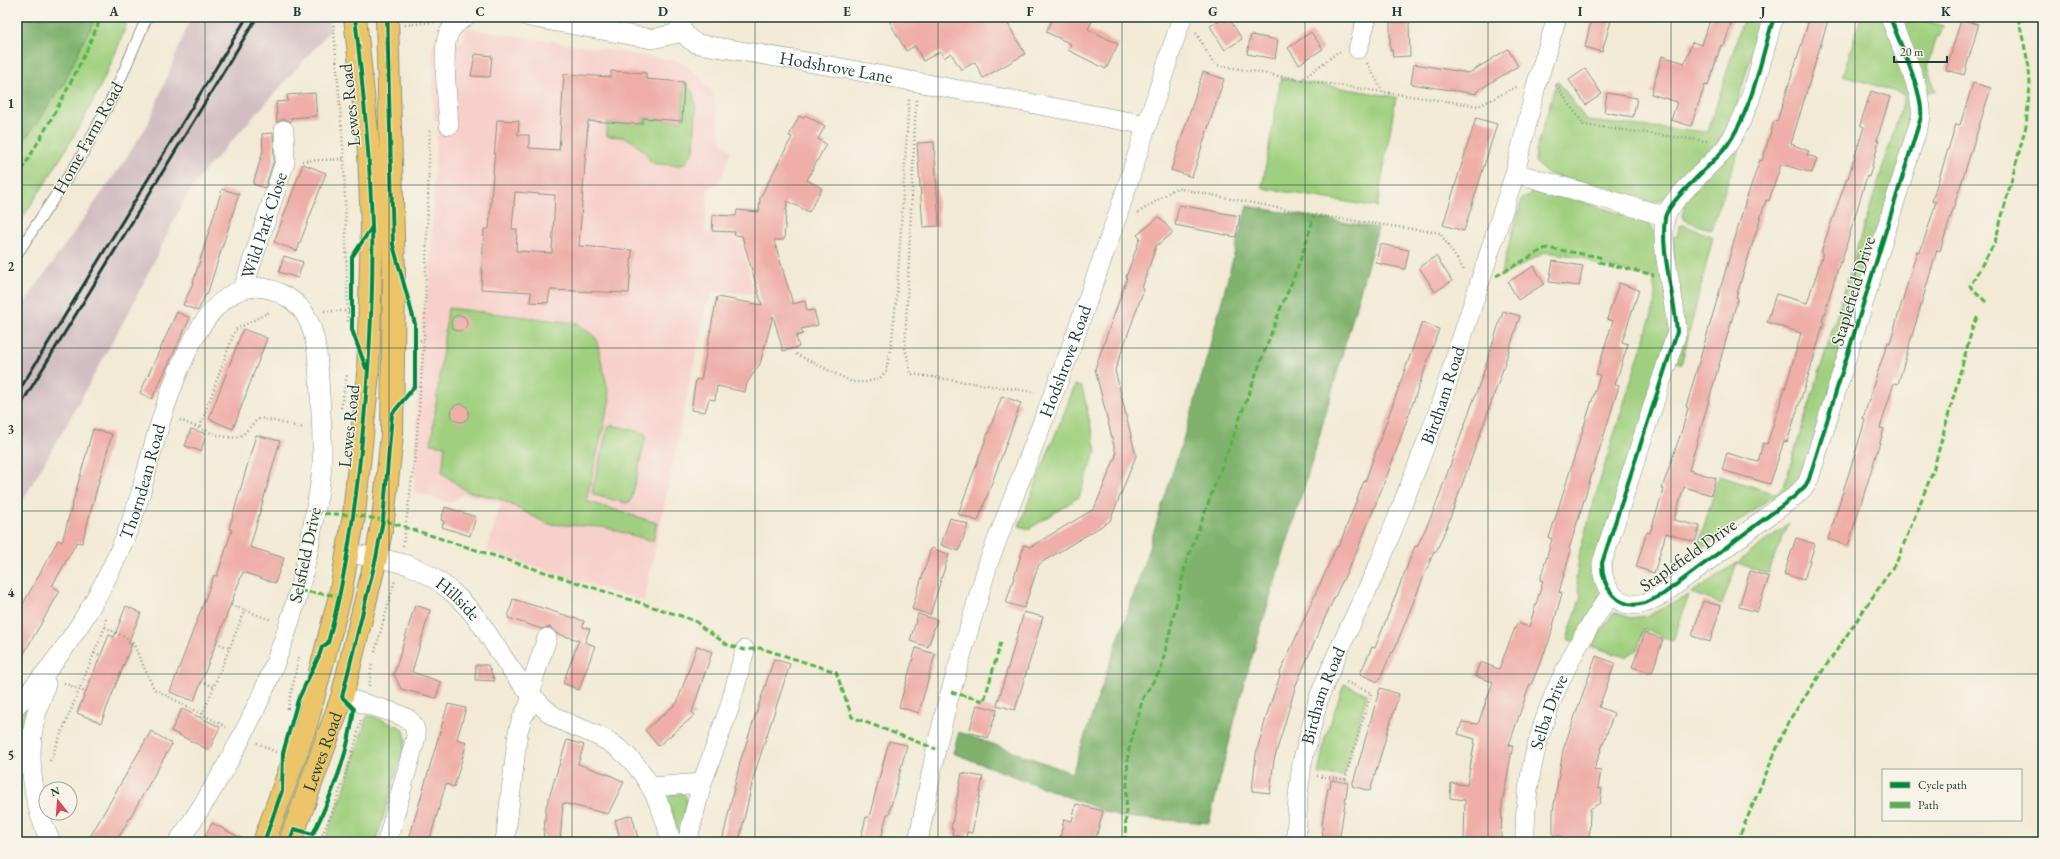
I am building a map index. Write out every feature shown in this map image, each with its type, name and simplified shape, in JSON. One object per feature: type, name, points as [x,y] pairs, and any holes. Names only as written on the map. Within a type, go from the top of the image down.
[{"type":"main road","name":"Lewes Road","points":[[264,842],[306,725],[340,596],[349,553],[354,515],[368,374],[372,227],[369,152],[355,17]]},
{"type":"main road","name":"Lewes Road","points":[[290,842],[342,697],[376,558],[384,513],[392,414],[394,274],[387,22]]},
{"type":"street","name":"Hodshrove Lane","points":[[529,17],[652,39],[681,24],[690,40],[698,44],[831,66],[1147,125]]},
{"type":"street","name":"Hodshrove Road","points":[[918,842],[936,749],[947,704],[989,561],[1052,396],[1119,211],[1182,17]]},
{"type":"street","points":[[1358,49],[1366,17]]},
{"type":"street","name":"Birdham Road","points":[[1296,842],[1298,796],[1308,769],[1319,697],[1338,652],[1380,562],[1433,425],[1515,173],[1536,86],[1557,17]]},
{"type":"street","points":[[1611,594],[1603,573],[1604,558],[1677,332],[1675,306],[1667,257],[1665,216],[1678,198],[1725,148],[1743,120],[1774,17]]},
{"type":"street","name":"Staplefield Drive","points":[[1611,594],[1624,602],[1639,604],[1662,595],[1795,496],[1806,485],[1809,479],[1921,117],[1922,108],[1918,91],[1890,17]]},
{"type":"street","points":[[449,126],[446,63],[447,39],[460,22]]},
{"type":"street","points":[[284,130],[285,162]]},
{"type":"street","name":"Wild Park Close","points":[[243,289],[285,162]]},
{"type":"street","points":[[1515,173],[1665,216]]},
{"type":"street","name":"Selsfield Drive","points":[[178,842],[208,799],[242,737],[274,667],[300,591],[309,554],[320,482],[321,429],[317,347],[311,325],[303,311],[291,299],[272,290],[255,287],[243,289]]},
{"type":"street","name":"Thorndean Road","points":[[17,705],[40,678],[83,618],[103,585],[122,546],[140,496],[162,414],[188,350],[206,317],[223,300],[243,289]]},
{"type":"street","name":"Hillside","points":[[349,553],[399,563],[419,570],[456,596],[486,631],[499,654],[531,694],[555,717],[596,735],[615,746],[632,761],[652,787],[664,815],[671,842]]},
{"type":"street","name":"Selba Drive","points":[[1525,842],[1524,812],[1532,762],[1541,728],[1556,690],[1575,652],[1611,594]]},
{"type":"street","points":[[506,842],[518,732],[522,718],[529,706],[534,677],[547,638]]},
{"type":"street","points":[[687,842],[702,783],[729,709],[745,650]]},
{"type":"street","points":[[40,678],[46,684],[35,719],[32,757],[34,783],[42,821],[51,842]]},
{"type":"street","points":[[342,697],[398,715],[410,721],[414,727],[416,737],[387,842]]},
{"type":"street","points":[[17,741],[32,757]]},
{"type":"street","points":[[652,787],[702,783]]},
{"type":"lane","name":"Home Farm Road","points":[[17,254],[81,157],[114,94],[147,17]]},
{"type":"path","points":[[387,22],[460,22]]},
{"type":"path","points":[[1196,34],[1213,63],[1217,66],[1301,80],[1479,106],[1523,83]]},
{"type":"path","points":[[1301,80],[1338,52],[1358,49],[1383,92]]},
{"type":"path","points":[[796,354],[852,382],[866,382],[879,379],[886,372],[892,339],[897,292],[913,81]]},
{"type":"path","points":[[913,81],[905,347],[911,374],[1052,396]]},
{"type":"path","points":[[1554,81],[1584,125],[1707,141]]},
{"type":"path","points":[[285,162],[344,159]]},
{"type":"path","points":[[1119,211],[1132,216],[1176,188],[1314,215],[1440,233],[1466,273],[1481,278]]},
{"type":"path","points":[[352,257],[352,324]]},
{"type":"path","points":[[200,428],[235,330],[277,308]]},
{"type":"path","points":[[303,311],[352,311]]},
{"type":"path","points":[[415,335],[415,343]]},
{"type":"path","points":[[415,379],[415,386]]},
{"type":"path","points":[[162,414],[234,439],[243,434],[257,420],[266,417],[310,429],[321,429]]},
{"type":"path","points":[[231,605],[274,621]]},
{"type":"path","points":[[202,716],[245,610]]},
{"type":"path","points":[[34,783],[45,782],[50,762],[105,627],[107,612]]},
{"type":"path","points":[[105,627],[132,641],[154,689],[242,737],[278,753],[283,753]]},
{"type":"path","points":[[216,643],[230,648]]},
{"type":"path","points":[[94,653],[100,655]]},
{"type":"path","points":[[1308,769],[1345,779],[1371,693],[1342,680]]},
{"type":"path","points":[[202,682],[213,686]]},
{"type":"path","points":[[345,757],[348,745]]},
{"type":"shaded area","points":[[191,17],[330,17],[331,30],[204,172],[186,196],[132,306],[68,422],[17,510],[17,313],[125,160],[148,124]]},
{"type":"shaded area","points":[[466,28],[679,61],[700,77],[713,94],[722,142],[731,150],[720,182],[708,189],[705,232],[732,234],[744,249],[754,293],[714,292],[706,305],[644,602],[487,551],[501,503],[463,494],[451,503],[414,492],[419,340],[430,278],[434,171],[438,120],[434,120],[432,46],[435,40],[463,43]]},
{"type":"green space","points":[[17,17],[129,17],[119,45],[94,99],[50,176],[17,226]]},
{"type":"green space","points":[[17,17],[97,17],[82,44],[64,84],[17,151]]},
{"type":"green space","points":[[1744,17],[1762,17],[1732,122],[1716,145],[1667,197],[1653,204],[1546,173],[1535,162],[1536,151],[1557,80],[1587,121],[1708,132]]},
{"type":"green space","points":[[1861,17],[1908,17],[1909,20],[1911,17],[1915,17],[1943,26],[1939,37],[1936,36],[1927,67],[1936,91],[1913,94],[1917,108],[1801,486],[1777,505],[1771,498],[1696,552],[1719,476],[1776,494],[1784,486],[1905,95],[1843,75]]},
{"type":"green space","points":[[1281,78],[1396,97],[1377,207],[1262,188]]},
{"type":"green space","points":[[684,82],[693,93],[696,110],[694,151],[685,163],[681,165],[655,164],[650,161],[645,152],[632,141],[622,137],[607,136],[607,122],[642,124],[643,118],[682,121]]},
{"type":"green space","points":[[1748,124],[1711,230],[1685,220],[1682,216],[1685,207],[1682,206]]},
{"type":"green space","points":[[1533,189],[1545,190],[1644,221],[1651,226],[1674,260],[1673,237],[1677,236],[1680,226],[1684,225],[1713,237],[1681,365],[1662,352],[1603,596],[1575,642],[1567,639],[1581,596],[1576,579],[1580,550],[1604,467],[1656,301],[1653,278],[1595,264],[1582,257],[1546,252],[1500,277],[1522,199],[1529,196]]},
{"type":"green space","points":[[1247,206],[1378,228],[1313,458],[1244,683],[1209,823],[1120,817],[953,753],[959,732],[1072,773],[1137,585],[1194,405]]},
{"type":"green space","points":[[448,308],[577,323],[596,338],[610,399],[586,501],[657,523],[653,541],[603,527],[548,524],[500,499],[466,491],[442,473],[445,446],[431,444]]},
{"type":"green space","points":[[1075,385],[1082,387],[1096,451],[1079,497],[1029,529],[1019,526]]},
{"type":"green space","points":[[612,425],[644,433],[646,436],[631,501],[626,503],[594,495],[592,491],[608,427]]},
{"type":"green space","points":[[1789,523],[1768,574],[1737,563]]},
{"type":"green space","points":[[1737,563],[1722,604],[1691,593]]},
{"type":"green space","points":[[1689,595],[1673,641],[1644,629],[1637,650],[1625,657],[1591,646],[1614,612],[1630,618],[1647,616]]},
{"type":"green space","points":[[1344,684],[1367,694],[1344,776],[1318,774],[1325,738]]},
{"type":"green space","points":[[33,696],[25,737],[17,732],[17,713]]},
{"type":"green space","points":[[369,715],[400,727],[404,731],[406,740],[376,842],[324,842],[342,796],[367,716]]},
{"type":"green space","points":[[670,794],[684,794],[687,799],[680,838],[667,800]]},
{"type":"building","points":[[887,17],[1004,17],[1025,54],[983,78],[975,62],[961,70],[951,53],[944,58],[941,51],[923,61],[915,46],[906,51]]},
{"type":"building","points":[[1054,17],[1094,17],[1088,29],[1118,44],[1106,69],[1068,50],[1071,44],[1046,32]]},
{"type":"building","points":[[1225,17],[1228,17],[1242,39],[1225,50],[1210,26]]},
{"type":"building","points":[[1592,17],[1612,17],[1602,52],[1585,47]]},
{"type":"building","points":[[1711,17],[1733,17],[1724,46],[1721,45],[1708,86],[1705,85],[1691,126],[1671,120],[1677,102],[1651,94],[1662,56],[1685,63],[1692,42],[1702,45]]},
{"type":"building","points":[[1810,17],[1829,17],[1791,144],[1809,151],[1807,155],[1817,158],[1812,173],[1781,164],[1769,201],[1766,200],[1736,297],[1738,298],[1689,470],[1716,478],[1711,495],[1684,487],[1674,520],[1700,526],[1695,542],[1666,533],[1654,573],[1636,567],[1647,532],[1650,533],[1664,489],[1662,488],[1682,430],[1688,408],[1686,407],[1746,200],[1760,160],[1762,161],[1774,121],[1777,122]]},
{"type":"building","points":[[1961,20],[1978,24],[1964,75],[1946,70]]},
{"type":"building","points":[[1390,22],[1409,22],[1410,56],[1393,57],[1392,50],[1390,50]]},
{"type":"building","points":[[1311,32],[1323,49],[1299,64],[1288,48]]},
{"type":"building","points":[[1251,35],[1278,40],[1275,59],[1247,54]]},
{"type":"building","points":[[1508,49],[1518,66],[1477,91],[1476,94],[1411,84],[1414,64],[1469,73]]},
{"type":"building","points":[[475,54],[492,56],[490,77],[471,76]]},
{"type":"building","points":[[1585,69],[1602,94],[1586,105],[1569,80]]},
{"type":"building","points":[[611,71],[646,73],[646,79],[684,82],[682,121],[643,118],[642,124],[588,121],[579,246],[632,250],[629,293],[550,290],[548,303],[530,302],[531,292],[481,289],[484,229],[489,229],[497,120],[519,121],[518,135],[529,135],[529,148],[559,150],[564,74],[611,77]],"holes":[[[515,192],[555,195],[552,253],[516,251],[517,229],[512,229]]]},
{"type":"building","points":[[1203,72],[1224,79],[1192,177],[1171,170]]},
{"type":"building","points":[[1973,83],[1991,88],[1940,251],[1937,250],[1898,384],[1894,383],[1880,428],[1884,429],[1848,546],[1828,539],[1859,441],[1865,420],[1863,419],[1874,383],[1888,342],[1890,343],[1917,251],[1920,252],[1928,228],[1936,202],[1932,201],[1956,124],[1960,125]]},
{"type":"building","points":[[1871,91],[1890,97],[1877,140],[1879,141],[1869,177],[1867,176],[1841,263],[1840,262],[1822,321],[1824,322],[1812,364],[1787,442],[1784,441],[1770,484],[1722,470],[1727,453],[1758,462],[1763,443],[1767,444],[1801,333],[1767,322],[1776,294],[1807,303],[1822,257],[1822,249],[1848,178],[1864,127],[1860,125]]},
{"type":"building","points":[[315,93],[317,116],[291,118],[291,122],[284,119],[277,122],[276,102],[288,101],[287,95]]},
{"type":"building","points":[[1607,93],[1637,98],[1633,117],[1604,112]]},
{"type":"building","points":[[805,115],[825,126],[818,139],[826,144],[807,180],[822,188],[809,212],[787,201],[784,240],[774,240],[793,304],[805,301],[807,311],[814,310],[818,325],[801,329],[803,334],[796,336],[799,347],[783,351],[773,316],[760,364],[747,383],[745,392],[717,386],[715,400],[709,399],[705,412],[691,410],[696,379],[701,380],[717,297],[762,305],[742,236],[734,235],[735,232],[712,231],[713,215],[736,216],[737,210],[759,212],[760,198],[792,137],[789,136],[799,116],[803,118]]},
{"type":"building","points":[[1476,118],[1497,124],[1464,231],[1443,225]]},
{"type":"building","points":[[273,133],[274,160],[265,188],[253,184],[263,151],[262,134]]},
{"type":"building","points":[[934,142],[939,226],[923,227],[917,143]]},
{"type":"building","points":[[303,164],[326,173],[297,251],[274,242]]},
{"type":"building","points":[[222,189],[239,194],[207,295],[206,294],[198,311],[183,305],[192,286]]},
{"type":"building","points":[[1179,205],[1240,216],[1236,237],[1175,225]]},
{"type":"building","points":[[1159,217],[1173,233],[1156,246],[1142,288],[1144,289],[1115,370],[1136,456],[1110,521],[1039,564],[1024,608],[1006,603],[1024,545],[1030,547],[1094,509],[1115,458],[1116,454],[1095,369],[1140,238],[1137,235]]},
{"type":"building","points":[[1380,244],[1409,250],[1405,269],[1376,263]]},
{"type":"building","points":[[284,256],[303,262],[298,278],[279,272]]},
{"type":"building","points":[[1436,256],[1452,281],[1435,292],[1419,267]]},
{"type":"building","points":[[1553,261],[1583,266],[1579,286],[1549,282]]},
{"type":"building","points":[[1534,266],[1544,284],[1518,300],[1508,282]]},
{"type":"building","points":[[1619,283],[1639,290],[1622,342],[1628,344],[1615,385],[1619,386],[1569,549],[1571,550],[1559,592],[1562,593],[1549,641],[1531,685],[1530,684],[1509,745],[1513,745],[1502,804],[1501,842],[1464,842],[1465,800],[1450,798],[1451,783],[1467,785],[1475,739],[1458,734],[1462,722],[1478,724],[1493,682],[1475,676],[1480,662],[1499,669],[1517,623],[1529,627],[1543,581],[1540,580],[1552,539],[1549,538],[1600,375],[1596,374],[1613,321],[1607,319]]},
{"type":"building","points":[[1503,311],[1520,316],[1499,381],[1449,521],[1436,552],[1434,551],[1393,653],[1392,652],[1378,682],[1360,674],[1372,647],[1375,648],[1415,546],[1417,547],[1434,510],[1483,374]]},
{"type":"building","points":[[177,312],[190,318],[152,399],[140,393]]},
{"type":"building","points":[[459,315],[466,320],[467,323],[462,330],[459,331],[452,326],[451,323],[456,316]]},
{"type":"building","points":[[1422,322],[1439,329],[1390,468],[1357,551],[1327,613],[1296,685],[1274,760],[1270,793],[1252,791],[1256,754],[1267,714],[1280,676],[1279,675],[1337,546],[1339,546],[1364,481],[1365,482]]},
{"type":"building","points":[[243,329],[267,338],[233,429],[209,419]]},
{"type":"building","points":[[1002,396],[1021,403],[978,521],[958,514]]},
{"type":"building","points":[[460,404],[464,405],[468,409],[468,417],[464,421],[460,422],[456,421],[452,417],[451,413],[452,409],[456,405]]},
{"type":"building","points":[[93,429],[112,434],[82,543],[77,542],[52,586],[60,591],[17,665],[17,615],[58,540],[62,542]]},
{"type":"building","points":[[191,429],[206,434],[201,451],[185,446]]},
{"type":"building","points":[[256,435],[280,441],[250,547],[284,558],[275,583],[243,572],[194,701],[170,692],[214,575],[217,576],[232,530],[229,529]]},
{"type":"building","points":[[445,507],[476,517],[470,536],[442,527],[444,521],[441,520]]},
{"type":"building","points":[[950,518],[968,524],[959,551],[941,545]]},
{"type":"building","points":[[1796,538],[1815,544],[1804,580],[1784,574]]},
{"type":"building","points":[[931,548],[949,554],[930,615],[912,609]]},
{"type":"building","points":[[1750,571],[1769,577],[1757,612],[1739,607]]},
{"type":"building","points":[[513,599],[584,621],[583,627],[590,629],[585,642],[595,646],[579,690],[563,683],[579,640],[557,634],[550,627],[542,629],[508,618]]},
{"type":"building","points":[[1703,601],[1721,606],[1710,642],[1692,636]]},
{"type":"building","points":[[415,605],[430,610],[412,672],[441,682],[436,698],[401,689],[394,674]]},
{"type":"building","points":[[126,606],[141,613],[128,643],[132,644],[101,723],[77,713],[109,635],[114,637]]},
{"type":"building","points":[[1024,612],[1043,617],[1015,710],[997,705]]},
{"type":"building","points":[[918,614],[937,620],[928,647],[910,641]]},
{"type":"building","points":[[1645,633],[1663,639],[1652,673],[1632,667]]},
{"type":"building","points":[[697,646],[712,652],[692,712],[695,715],[658,746],[645,730],[677,703]]},
{"type":"building","points":[[916,648],[935,654],[919,713],[899,707]]},
{"type":"building","points":[[1596,656],[1615,663],[1599,707],[1614,713],[1594,770],[1601,771],[1598,788],[1602,789],[1600,803],[1590,809],[1589,842],[1562,842],[1562,836],[1553,835],[1553,811],[1563,750]]},
{"type":"building","points":[[774,659],[790,664],[754,775],[739,842],[722,842],[740,762]]},
{"type":"building","points":[[476,665],[488,665],[495,681],[475,680]]},
{"type":"building","points":[[1380,688],[1399,694],[1370,791],[1352,786]]},
{"type":"building","points":[[448,704],[466,708],[457,739],[467,742],[454,787],[446,784],[429,842],[408,842]]},
{"type":"building","points":[[977,705],[997,710],[988,738],[969,732]]},
{"type":"building","points":[[182,709],[220,727],[209,750],[171,731]]},
{"type":"building","points":[[151,731],[172,744],[116,842],[87,842]]},
{"type":"building","points":[[567,740],[584,745],[578,764],[610,775],[624,782],[608,814],[563,803],[560,842],[543,842],[546,807]]},
{"type":"building","points":[[889,741],[907,745],[889,814],[887,814],[880,842],[860,842],[866,817],[869,817]]},
{"type":"building","points":[[962,773],[983,777],[972,833],[967,832],[966,838],[952,835],[953,829],[951,829]]},
{"type":"building","points":[[1331,780],[1348,783],[1339,842],[1323,842],[1322,825],[1328,788],[1330,788]]},
{"type":"building","points":[[1076,804],[1103,811],[1095,842],[1077,842],[1060,838],[1064,819],[1072,821]]},
{"type":"building","points":[[632,815],[639,842],[621,842],[615,820]]},
{"type":"building","points":[[212,823],[249,842],[202,842]]},
{"type":"railway","points":[[17,394],[247,17]]},
{"type":"railway","points":[[17,411],[257,17]]},
{"type":"marked path","points":[[17,178],[62,99],[83,58],[101,17]]},
{"type":"marked path","points":[[1986,302],[1970,286],[1995,242],[2026,126],[2030,86],[2029,67],[2018,17]]},
{"type":"marked path","points":[[1125,842],[1128,753],[1143,698],[1161,669],[1186,563],[1281,307],[1300,261],[1314,215]]},
{"type":"marked path","points":[[1496,276],[1546,248],[1600,257],[1599,262],[1654,275]]},
{"type":"marked path","points":[[1737,842],[1788,722],[1897,561],[1933,471],[1973,326],[1978,316]]},
{"type":"marked path","points":[[315,513],[354,515],[383,520],[684,617],[697,622],[700,626],[728,645],[745,650],[760,648],[836,672],[852,717],[936,749]]},
{"type":"marked path","points":[[300,591],[340,596]]},
{"type":"marked path","points":[[951,692],[984,701],[1001,642]]},
{"type":"cycle path","points":[[264,842],[282,791],[283,753],[298,700],[322,647],[328,643],[340,593],[353,517],[365,413],[372,306],[371,199],[368,147],[355,17]]},
{"type":"cycle path","points":[[290,842],[294,829],[313,834],[327,803],[344,758],[354,709],[342,697],[376,558],[383,520],[392,414],[415,386],[415,324],[393,245],[387,17]]},
{"type":"cycle path","points":[[1774,17],[1755,84],[1743,117],[1735,132],[1720,154],[1682,192],[1668,211],[1665,218],[1664,246],[1677,332],[1602,563],[1608,588],[1613,595],[1626,604],[1635,605],[1645,603],[1662,595],[1795,496],[1806,485],[1809,479],[1921,117],[1921,107],[1915,81],[1890,17]]},
{"type":"cycle path","points":[[366,368],[352,330],[352,257],[372,227]]}]
